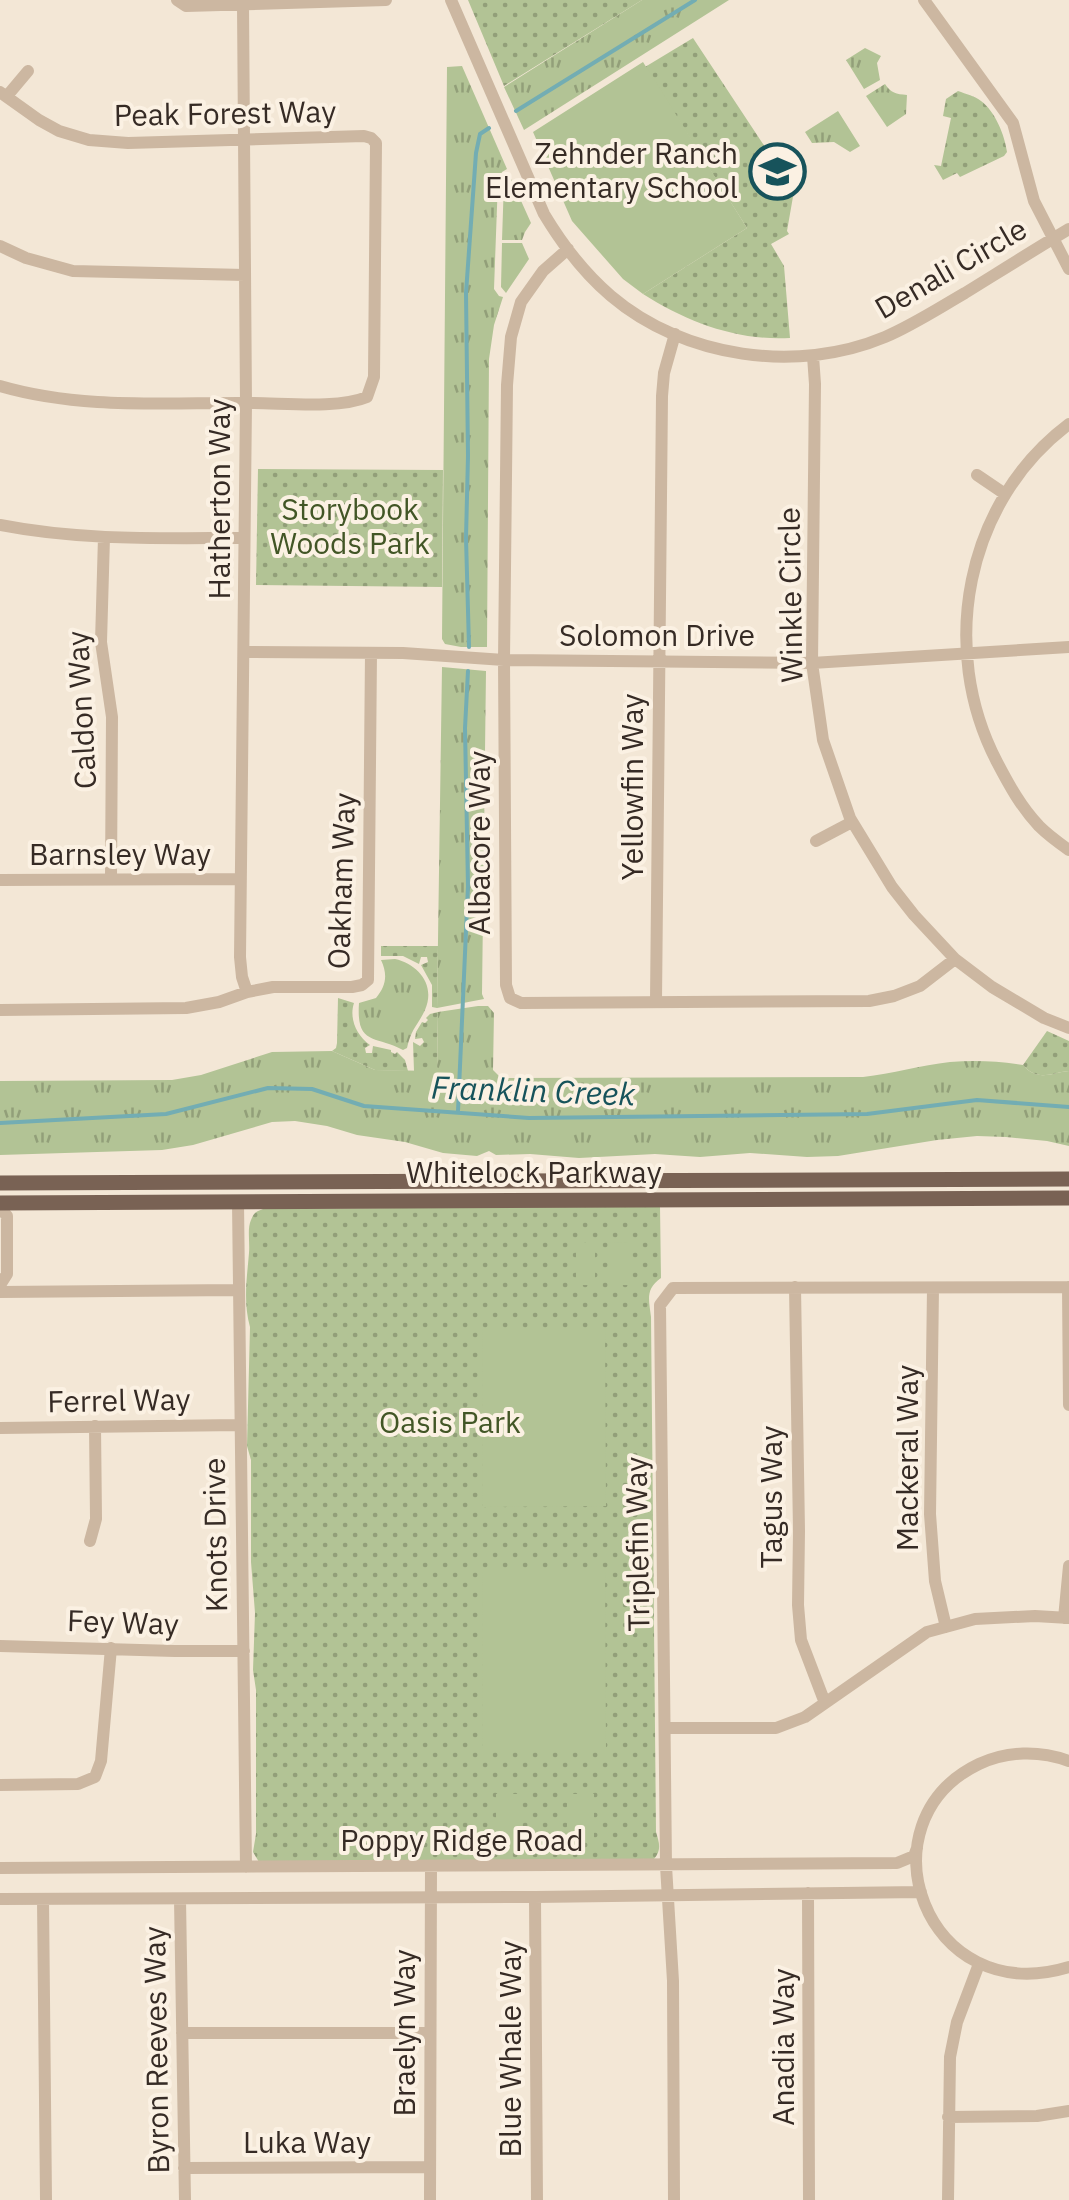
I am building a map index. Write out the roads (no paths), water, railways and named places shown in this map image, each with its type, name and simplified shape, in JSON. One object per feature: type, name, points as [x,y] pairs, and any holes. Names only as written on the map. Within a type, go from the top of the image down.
[{"type":"main road","name":"Whitelock Parkway","points":[[0,1183],[1069,1179]]},
{"type":"main road","name":"Whitelock Parkway","points":[[0,1205],[1069,1198]]},
{"type":"street","points":[[177,0],[186,6],[386,0]]},
{"type":"street","name":"Denali Circle","points":[[451,0],[544,214],[568,249],[614,298],[655,325],[697,343],[751,355],[812,356],[852,348],[896,332],[1061,246],[1069,230]]},
{"type":"street","points":[[924,0],[1012,123],[1034,201],[1061,246],[1060,257],[1069,270]]},
{"type":"street","name":"Hatherton Way","points":[[244,6],[246,403],[240,957],[246,992]]},
{"type":"street","points":[[4,94],[28,70]]},
{"type":"street","name":"Peak Forest Way","points":[[0,386],[28,394],[99,402],[308,404],[358,401],[367,397],[374,377],[376,143],[371,138],[128,143],[88,140],[39,120],[4,94]]},
{"type":"street","points":[[0,246],[26,258],[74,271],[246,275]]},
{"type":"street","name":"Albacore Way","points":[[568,249],[543,271],[522,302],[511,337],[507,385],[504,660],[506,984],[510,998],[521,1003],[869,1001],[920,986],[955,959]]},
{"type":"street","name":"Yellowfin Way","points":[[656,1002],[662,396],[675,334]]},
{"type":"street","name":"Winkle Circle","points":[[812,356],[812,662],[823,740],[852,822],[892,887],[955,959],[992,987],[1069,1028]]},
{"type":"street","points":[[1069,424],[1035,455],[1004,494],[976,558],[966,618],[965,654],[983,736],[1011,790],[1040,827],[1069,850]]},
{"type":"street","points":[[976,475],[1004,494]]},
{"type":"street","points":[[0,526],[104,538],[244,538]]},
{"type":"street","name":"Caldon Way","points":[[104,538],[101,642],[112,717],[111,880]]},
{"type":"street","name":"Solomon Drive","points":[[244,652],[504,660],[812,662],[1069,647]]},
{"type":"street","name":"Oakham Way","points":[[0,1010],[186,1008],[273,987],[352,987],[368,980],[371,653]]},
{"type":"street","points":[[816,841],[852,822]]},
{"type":"street","name":"Barnsley Way","points":[[0,880],[240,880]]},
{"type":"street","name":"Knots Drive","points":[[238,1202],[246,1867]]},
{"type":"street","points":[[0,1205],[7,1216],[7,1274],[0,1289],[237,1290]]},
{"type":"street","name":"Tagus Way","points":[[794,1287],[798,1604],[801,1640],[825,1702]]},
{"type":"street","points":[[1069,1287],[1069,1404]]},
{"type":"street","name":"Triplefin Way","points":[[674,2200],[660,1305],[673,1288],[1069,1287]]},
{"type":"street","name":"Mackeral Way","points":[[933,1288],[930,1514],[934,1581],[946,1626]]},
{"type":"street","points":[[90,1541],[96,1519],[96,1426]]},
{"type":"street","name":"Ferrel Way","points":[[0,1428],[239,1426]]},
{"type":"street","points":[[666,1728],[776,1728],[806,1717],[926,1632],[975,1619],[1066,1618],[1069,1566]]},
{"type":"street","name":"Fey Way","points":[[0,1646],[244,1651]]},
{"type":"street","points":[[0,1784],[78,1784],[95,1777],[101,1761],[111,1648]]},
{"type":"street","points":[[1069,1761],[1028,1753],[1005,1755],[974,1767],[955,1780],[933,1806],[917,1848],[917,1878],[925,1907],[940,1932],[961,1953],[979,1964],[1017,1975],[1047,1974],[1069,1967]]},
{"type":"street","name":"Poppy Ridge Road","points":[[0,1868],[897,1863],[914,1856],[917,1848]]},
{"type":"street","name":"Braelyn Way","points":[[430,1866],[430,2200]]},
{"type":"street","name":"Poppy Ridge Road","points":[[0,1899],[921,1892]]},
{"type":"street","name":"Anadia Way","points":[[808,1893],[809,2200]]},
{"type":"street","name":"Blue Whale Way","points":[[535,1897],[537,2200]]},
{"type":"street","points":[[44,1899],[46,2200]]},
{"type":"street","name":"Byron Reeves Way","points":[[180,1899],[184,2200]]},
{"type":"street","points":[[948,2200],[948,2074],[953,2040],[979,1964]]},
{"type":"street","points":[[182,2033],[430,2033]]},
{"type":"street","points":[[948,2117],[1037,2116],[1069,2111]]},
{"type":"street","name":"Luka Way","points":[[184,2168],[430,2167]]},
{"type":"waterway","points":[[516,111],[695,0]]},
{"type":"waterway","points":[[469,647],[466,293],[476,153],[480,134],[489,128]]},
{"type":"waterway","points":[[458,1111],[468,886],[468,671]]},
{"type":"waterway","name":"Franklin Creek","points":[[0,1123],[166,1114],[268,1088],[312,1089],[364,1106],[529,1118],[867,1114],[977,1100],[1069,1107]]},
{"type":"place","name":"Zehnder Ranch Elementary School","points":[[777,171]]},
{"type":"park label","name":"Storybook Woods Park","points":[[350,527]]},
{"type":"park label","name":"Oasis Park","points":[[450,1423]]}]
